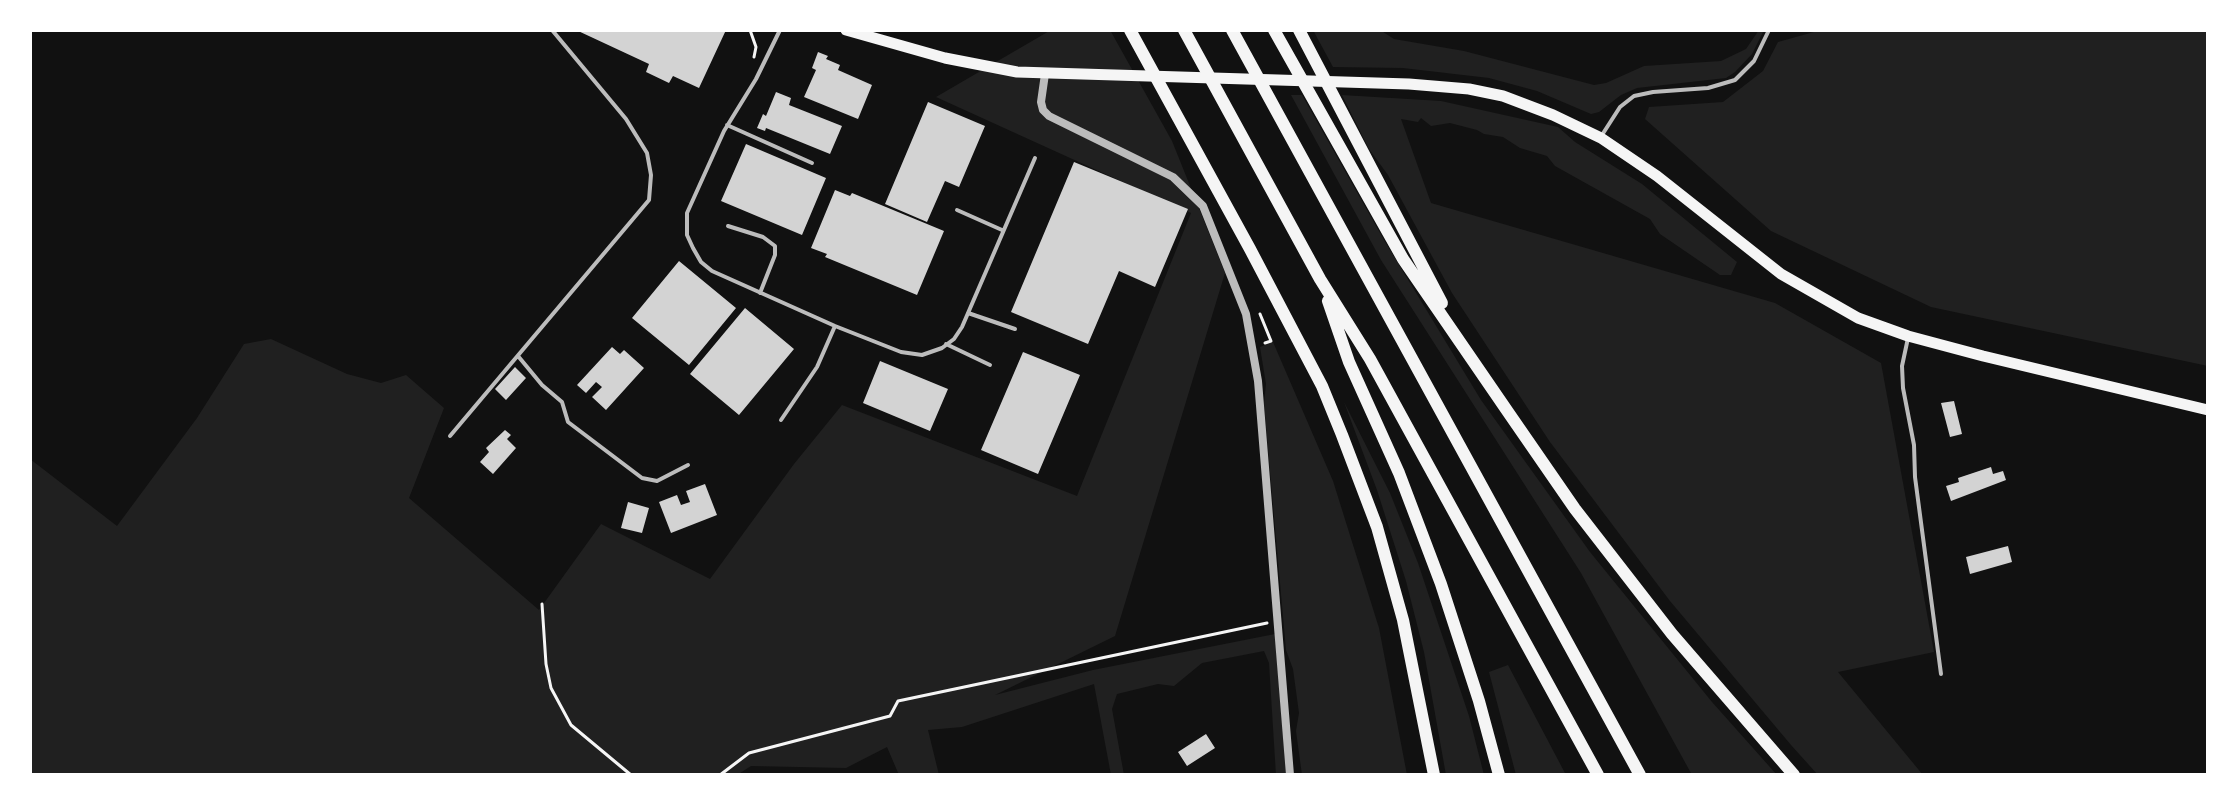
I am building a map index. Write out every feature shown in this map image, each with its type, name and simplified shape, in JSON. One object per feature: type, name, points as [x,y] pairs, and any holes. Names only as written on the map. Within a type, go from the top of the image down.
[{"type":"highway","points":[[1130,30],[1272,290],[1322,386],[1342,435],[1377,527],[1400,605],[1434,775]]},
{"type":"highway","points":[[1184,30],[1320,279],[1370,359],[1598,775]]},
{"type":"highway","points":[[1232,30],[1640,775]]},
{"type":"highway","points":[[1274,30],[1403,259],[1525,438],[1672,634],[1794,775]]},
{"type":"highway","points":[[1299,30],[1468,352]]},
{"type":"highway","points":[[1320,279],[1349,362],[1399,473],[1437,572],[1467,659],[1499,775]]},
{"type":"main road","points":[[846,30],[945,58],[1017,72],[1370,83],[1469,89],[1503,96],[1601,138],[1650,171],[1795,284],[1842,310],[1908,336],[2208,410]]},
{"type":"street","points":[[1045,74],[1041,102],[1049,116],[1173,177],[1203,206],[1246,314],[1255,354],[1290,775]]},
{"type":"lane","points":[[450,436],[649,200],[651,175],[647,153],[626,119],[552,30]]},
{"type":"lane","points":[[780,30],[756,79],[727,125],[687,213],[687,235],[701,262],[712,271],[835,326],[910,354],[922,355],[946,344],[962,327],[1035,158]]},
{"type":"lane","points":[[1601,138],[1622,105],[1634,96],[1708,88],[1735,80],[1754,61],[1769,30]]},
{"type":"lane","points":[[727,125],[812,163]]},
{"type":"lane","points":[[957,210],[1002,230]]},
{"type":"lane","points":[[728,226],[763,237],[775,246],[775,255],[760,293]]},
{"type":"lane","points":[[968,313],[1015,329]]},
{"type":"lane","points":[[781,420],[817,367],[835,326]]},
{"type":"lane","points":[[1908,336],[1902,366],[1903,380],[1914,445],[1915,477],[1941,674]]},
{"type":"lane","points":[[946,344],[990,365]]},
{"type":"lane","points":[[518,356],[542,385],[562,402],[568,422],[642,478],[657,481],[688,465]]},
{"type":"path","points":[[748,68],[756,47],[750,30]]},
{"type":"path","points":[[1258,311],[1271,341]]},
{"type":"path","points":[[542,604],[546,664],[551,688],[571,725],[631,775]]},
{"type":"path","points":[[720,775],[749,753],[890,716],[898,701],[1278,621]]},
{"type":"shaded area","points":[[1051,30],[1110,30],[1172,141],[1225,273],[1115,636],[995,695],[1093,670],[1275,634],[1286,775],[1276,775],[1269,663],[1264,651],[1202,663],[1174,686],[1158,684],[1117,694],[1112,709],[1124,775],[1111,775],[1094,684],[962,727],[928,730],[939,775],[899,775],[887,747],[846,768],[751,766],[737,775],[30,775],[30,459],[117,526],[197,418],[244,344],[271,339],[347,374],[381,383],[406,375],[444,408],[409,498],[539,610],[601,524],[710,579],[794,464],[842,405],[1077,496],[1191,213],[936,97]]},
{"type":"shaded area","points":[[1313,30],[1380,30],[1394,39],[1464,51],[1594,85],[1644,66],[1721,61],[1746,49],[1759,30],[1764,30],[1752,54],[1726,78],[1637,88],[1591,114],[1537,91],[1489,78],[1403,68],[1333,67]]},
{"type":"shaded area","points":[[1821,30],[2208,30],[2208,366],[1931,307],[1771,231],[1645,119],[1649,107],[1723,102],[1763,71],[1778,42]]},
{"type":"shaded area","points":[[1291,95],[1302,95],[1384,240],[1481,400],[1590,552],[1712,702],[1777,775],[1692,775],[1581,573],[1381,260]]},
{"type":"shaded area","points":[[1342,95],[1441,101],[1558,127],[1575,142],[1642,184],[1737,262],[1731,275],[1720,275],[1660,234],[1650,219],[1555,166],[1547,156],[1520,148],[1503,137],[1450,123],[1431,126],[1421,118],[1418,122],[1401,119],[1431,203],[1775,303],[1881,363],[1934,652],[1838,672],[1923,775],[1818,775],[1791,745],[1670,601],[1550,442],[1452,293],[1388,175],[1369,149]]},
{"type":"shaded area","points":[[1273,342],[1333,481],[1379,628],[1407,775],[1302,775],[1296,731],[1299,713],[1293,669],[1286,650],[1264,404],[1266,384],[1260,347]]},
{"type":"shaded area","points":[[1344,402],[1390,493],[1418,563],[1469,716],[1484,775],[1446,775],[1424,652],[1406,581]]},
{"type":"shaded area","points":[[1508,665],[1566,775],[1516,775],[1489,672]]},
{"type":"building","points":[[576,30],[726,30],[699,88],[673,76],[669,83],[646,72],[649,64]]},
{"type":"building","points":[[818,52],[840,65],[838,70],[872,85],[858,119],[804,97],[816,70],[812,68]]},
{"type":"building","points":[[776,92],[791,98],[789,105],[842,126],[830,154],[766,128],[765,131],[757,128]]},
{"type":"building","points":[[928,102],[985,126],[959,187],[945,181],[927,222],[885,204]]},
{"type":"building","points":[[746,144],[826,178],[802,235],[721,201]]},
{"type":"building","points":[[1074,162],[1188,209],[1155,287],[1119,271],[1088,344],[1011,312]]},
{"type":"building","points":[[835,190],[850,196],[852,193],[944,231],[917,295],[825,257],[827,254],[811,248]]},
{"type":"building","points":[[679,261],[736,308],[689,365],[632,318]]},
{"type":"building","points":[[745,308],[794,349],[739,415],[690,374]]},
{"type":"building","points":[[612,347],[620,354],[624,350],[644,368],[606,410],[592,397],[602,387],[596,382],[586,393],[577,385]]},
{"type":"building","points":[[1023,352],[1080,375],[1038,474],[981,450]]},
{"type":"building","points":[[880,361],[948,389],[930,431],[863,403]]},
{"type":"building","points":[[515,367],[526,378],[506,400],[495,389]]},
{"type":"building","points":[[1954,401],[1962,434],[1950,437],[1941,403]]},
{"type":"building","points":[[505,430],[511,435],[507,439],[516,448],[493,474],[480,462],[489,452],[486,448]]},
{"type":"building","points":[[1991,467],[1993,474],[2003,471],[2006,480],[1951,501],[1946,486],[1959,482],[1958,478]]},
{"type":"building","points":[[705,484],[717,515],[671,533],[659,502],[677,495],[681,505],[690,502],[686,491]]},
{"type":"building","points":[[628,502],[649,508],[642,533],[621,528]]},
{"type":"building","points":[[2008,546],[2012,562],[1970,574],[1966,557]]},
{"type":"building","points":[[1206,734],[1215,748],[1187,766],[1178,752]]}]
